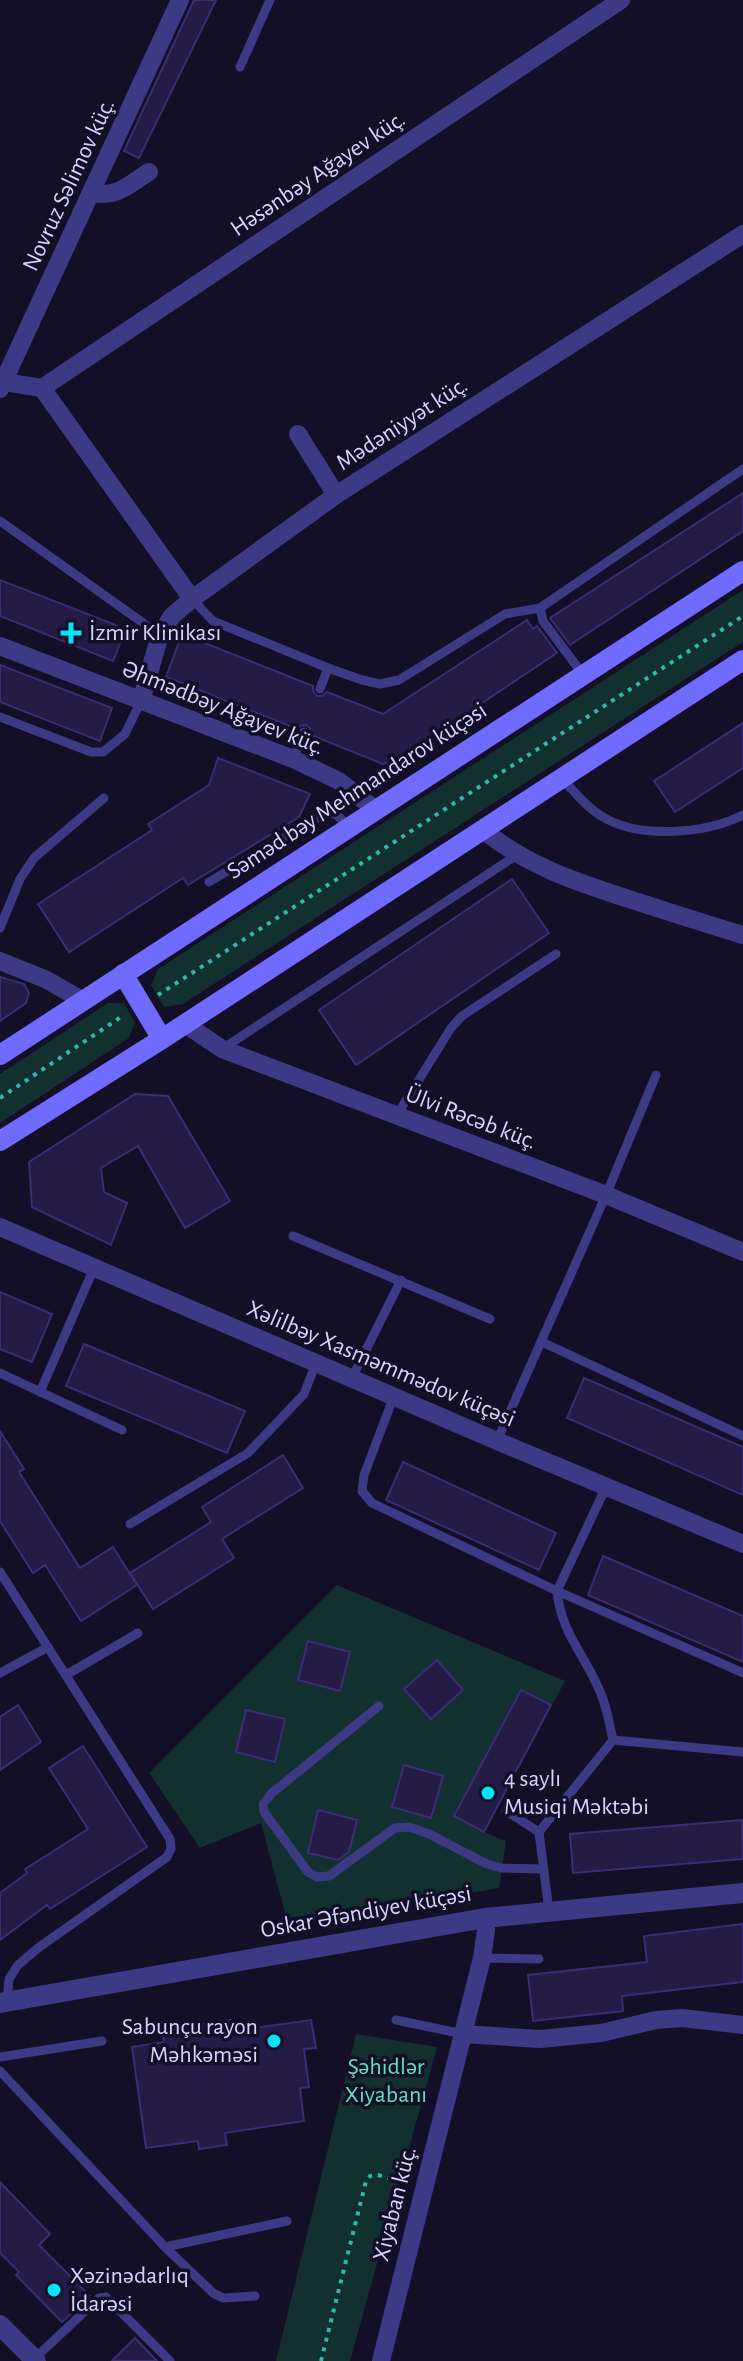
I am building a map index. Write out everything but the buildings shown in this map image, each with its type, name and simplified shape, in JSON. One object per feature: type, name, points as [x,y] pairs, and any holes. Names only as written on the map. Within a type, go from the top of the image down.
[{"type":"main road","name":"Səməd bəy Mehmandarov küçəsi","points":[[0,1055],[743,571]]},
{"type":"main road","points":[[0,1141],[162,1039],[743,660]]},
{"type":"main road","points":[[123,974],[162,1039]]},
{"type":"street","name":"Novruz Səlimov küç.","points":[[2,386],[180,0]]},
{"type":"street","name":"Həsənbəy Ağayev küç.","points":[[42,388],[621,0]]},
{"type":"street","points":[[92,193],[106,196],[115,193],[149,172]]},
{"type":"street","name":"Mədəniyyət küç.","points":[[141,701],[160,635],[172,616],[192,599],[336,495],[743,234]]},
{"type":"street","points":[[2,386],[42,388],[192,599]]},
{"type":"street","points":[[298,434],[336,495]]},
{"type":"street","name":"Əhmədbəy Ağayev küç.","points":[[0,646],[293,759],[339,781],[376,810]]},
{"type":"street","points":[[483,830],[517,855],[543,869],[743,935]]},
{"type":"street","points":[[0,961],[45,979],[82,1000]]},
{"type":"street","name":"Ülvi Rəcəb küç.","points":[[185,1024],[222,1049],[606,1195],[743,1252]]},
{"type":"street","name":"Xəlilbəy Xasməmmədov küçəsi","points":[[0,1227],[743,1544]]},
{"type":"street","name":"Oskar Əfəndiyev küçəsi","points":[[4,2002],[485,1918],[743,1893]]},
{"type":"street","name":"Xiyaban küç.","points":[[381,2361],[482,1958],[485,1918]]},
{"type":"street","points":[[463,2034],[540,2039],[601,2033],[656,2020],[682,2018],[743,2025]]},
{"type":"street","points":[[0,2325],[35,2360]]},
{"type":"lane","points":[[240,67],[270,0]]},
{"type":"lane","points":[[192,599],[213,621],[328,668],[380,684],[399,680],[505,614],[540,608],[743,469]]},
{"type":"lane","points":[[0,521],[160,635]]},
{"type":"lane","points":[[540,608],[543,621],[584,676]]},
{"type":"lane","points":[[320,689],[328,668]]},
{"type":"lane","points":[[0,717],[91,752],[103,752],[125,734],[141,701]]},
{"type":"lane","points":[[293,759],[304,732]]},
{"type":"lane","points":[[562,779],[594,811],[618,824],[645,829],[687,830],[711,828],[743,815]]},
{"type":"lane","points":[[0,928],[20,879],[34,858],[104,798]]},
{"type":"lane","points":[[209,882],[324,814],[336,814],[349,827]]},
{"type":"lane","points":[[222,1049],[517,855]]},
{"type":"lane","points":[[397,1115],[451,1028],[462,1016],[556,954]]},
{"type":"lane","points":[[497,1441],[656,1075]]},
{"type":"lane","points":[[293,1236],[490,1319]]},
{"type":"lane","points":[[40,1392],[94,1268]]},
{"type":"lane","points":[[352,1378],[401,1280]]},
{"type":"lane","points":[[542,1342],[743,1436]]},
{"type":"lane","points":[[130,1524],[248,1453],[304,1394],[316,1362]]},
{"type":"lane","points":[[0,1373],[122,1430]]},
{"type":"lane","points":[[394,1396],[364,1475],[362,1491],[372,1503],[557,1591],[743,1673]]},
{"type":"lane","points":[[606,1487],[557,1591],[565,1629],[599,1687],[613,1740]]},
{"type":"lane","points":[[0,1572],[170,1839],[171,1849],[167,1857],[18,1965],[9,1979],[4,2002]]},
{"type":"lane","points":[[66,1675],[138,1633]]},
{"type":"lane","points":[[0,1673],[48,1647]]},
{"type":"lane","points":[[379,1706],[272,1793],[263,1804],[264,1812],[308,1872],[317,1877],[329,1876],[395,1828],[409,1827],[487,1864],[502,1868],[543,1869]]},
{"type":"lane","points":[[613,1740],[743,1752]]},
{"type":"lane","points":[[549,1911],[539,1832],[613,1740]]},
{"type":"lane","points":[[506,1811],[539,1832]]},
{"type":"lane","points":[[482,1958],[539,1959]]},
{"type":"lane","points":[[396,2020],[463,2034]]},
{"type":"lane","points":[[0,2057],[102,2041]]},
{"type":"lane","points":[[0,2071],[165,2247],[213,2293],[223,2298],[255,2296]]},
{"type":"lane","points":[[165,2247],[287,2221]]},
{"type":"lane","points":[[35,2360],[99,2298],[106,2297],[170,2361]]},
{"type":"path","points":[[158,995],[743,616]]},
{"type":"path","points":[[0,1098],[129,1011]]},
{"type":"path","points":[[321,2361],[366,2181],[370,2176],[378,2175],[423,2188]]},
{"type":"green space","points":[[743,590],[743,642],[183,1004],[164,1007],[151,985],[158,969]]},
{"type":"green space","points":[[108,1003],[124,1003],[135,1022],[129,1038],[0,1123],[0,1074]]},
{"type":"green space","points":[[337,1585],[565,1681],[484,1832],[506,1841],[499,1888],[288,1924],[261,1823],[200,1848],[149,1773]]},
{"type":"green space","name":"Şəhidlər Xiyabanı","points":[[356,2034],[437,2047],[350,2361],[276,2361]]},
{"type":"place","name":"İzmir Klinikası","points":[[71,633]]},
{"type":"place","name":"4 saylı Musiqi Məktəbi","points":[[488,1793]]},
{"type":"place","name":"Sabunçu rayon Məhkəməsi","points":[[274,2041]]},
{"type":"place","name":"Xəzinədarlıq İdarəsi","points":[[54,2290]]}]
